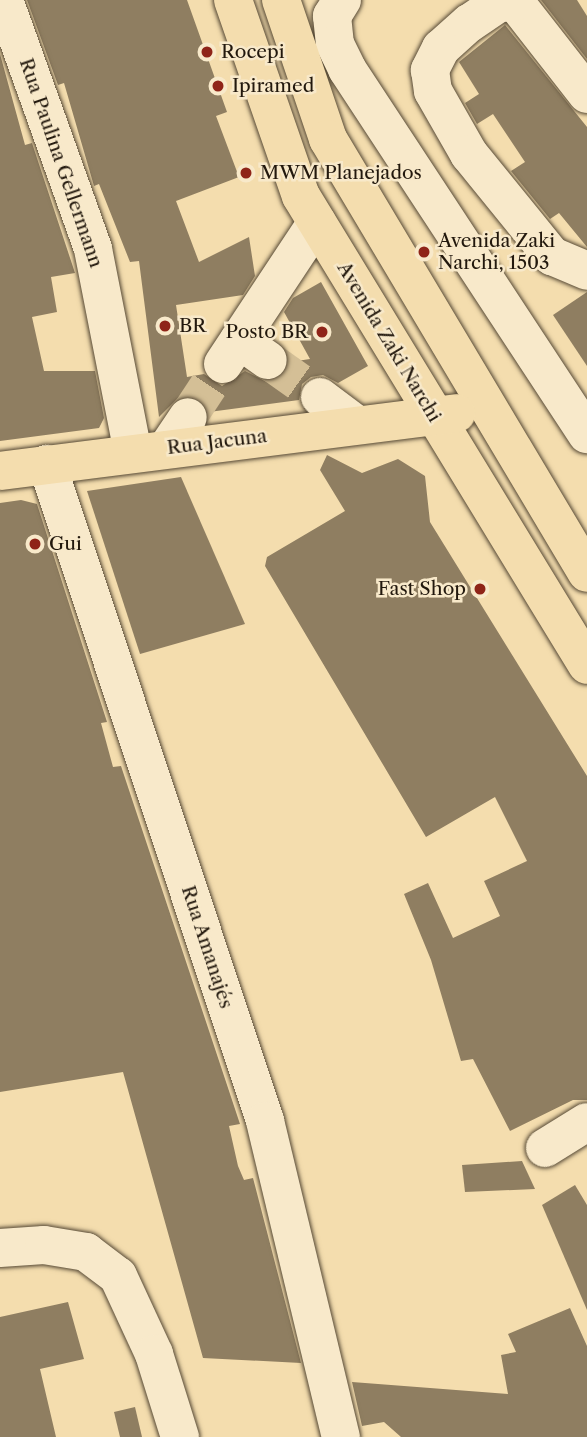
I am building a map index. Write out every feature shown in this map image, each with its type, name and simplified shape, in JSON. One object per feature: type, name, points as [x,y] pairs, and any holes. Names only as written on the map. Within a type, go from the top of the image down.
[{"type":"main road","name":"Avenida Zaki Narchi","points":[[233,0],[279,138],[317,222],[587,665]]},
{"type":"main road","points":[[281,0],[328,139],[587,573]]},
{"type":"main road","name":"Rua Jacuna","points":[[0,471],[433,414],[472,415],[506,437]]},
{"type":"street","points":[[342,0],[332,16],[335,44],[347,69],[587,435]]},
{"type":"street","points":[[587,94],[515,2],[499,3],[469,23],[441,48],[430,70],[433,91],[469,154],[552,256],[587,271]]},
{"type":"street","name":"Rua Paulina Gellermann","points":[[4,6],[93,249],[150,451]]},
{"type":"street","points":[[243,354],[317,222]]},
{"type":"street","points":[[320,397],[356,424]]},
{"type":"street","points":[[150,451],[188,417]]},
{"type":"street","name":"Rua Amanajés","points":[[47,464],[265,1121],[341,1437]]},
{"type":"street","points":[[545,1148],[587,1122]]},
{"type":"street","points":[[0,1248],[44,1245],[86,1252],[118,1276],[153,1354],[180,1437]]},
{"type":"building","points":[[27,0],[187,0],[227,112],[216,116],[239,177],[176,201],[199,262],[249,237],[255,276],[243,295],[176,305],[187,377],[204,374],[222,386],[245,371],[267,382],[286,373],[290,362],[310,359],[284,312],[293,298],[321,282],[368,366],[338,383],[323,375],[311,377],[302,384],[299,400],[209,412],[201,399],[189,395],[178,398],[159,417],[139,261],[130,262],[99,184],[94,186],[64,83],[58,85]]},
{"type":"building","points":[[541,0],[577,0],[587,16],[587,59]]},
{"type":"building","points":[[505,25],[587,127],[587,247],[559,213],[550,219],[511,171],[525,162],[493,114],[477,124],[465,103],[479,94],[459,62]]},
{"type":"building","points":[[0,54],[25,145],[32,143],[75,273],[51,277],[57,312],[32,317],[44,371],[95,371],[104,418],[99,428],[0,441]]},
{"type":"building","points":[[587,292],[587,366],[553,315]]},
{"type":"building","points":[[327,455],[362,473],[398,459],[425,476],[430,522],[587,776],[587,1100],[573,1100],[510,1131],[473,1059],[461,1061],[431,960],[404,894],[428,883],[453,938],[500,916],[484,881],[527,861],[495,797],[426,837],[265,566],[267,557],[345,511],[320,470]]},
{"type":"building","points":[[181,477],[245,624],[140,654],[87,491]]},
{"type":"building","points":[[21,500],[37,504],[107,722],[101,723],[113,767],[121,766],[240,1124],[229,1126],[238,1166],[244,1180],[253,1178],[301,1363],[203,1358],[123,1072],[0,1092],[0,503]]},
{"type":"building","points":[[522,1161],[535,1189],[465,1192],[462,1165]]},
{"type":"building","points":[[575,1185],[587,1205],[587,1310],[542,1205]]},
{"type":"building","points":[[68,1302],[84,1359],[40,1369],[56,1437],[0,1437],[0,1317]]},
{"type":"building","points":[[570,1308],[587,1346],[587,1437],[401,1437],[384,1422],[362,1426],[352,1382],[508,1394],[501,1355],[516,1352],[508,1334]]},
{"type":"building","points":[[135,1407],[142,1437],[120,1437],[114,1412]]},
{"type":"tunnel","points":[[268,360],[320,397]]},
{"type":"tunnel","points":[[188,417],[223,364]]},
{"type":"place","name":"Rocepi","points":[[207,52]]},
{"type":"place","name":"Ipiramed","points":[[218,86]]},
{"type":"place","name":"MWM Planejados","points":[[246,173]]},
{"type":"place","name":"Avenida Zaki Narchi, 1503","points":[[424,252]]},
{"type":"place","name":"BR","points":[[165,326]]},
{"type":"place","name":"Posto BR","points":[[322,332]]},
{"type":"place","name":"Gui","points":[[35,544]]},
{"type":"place","name":"Fast Shop","points":[[480,589]]}]
